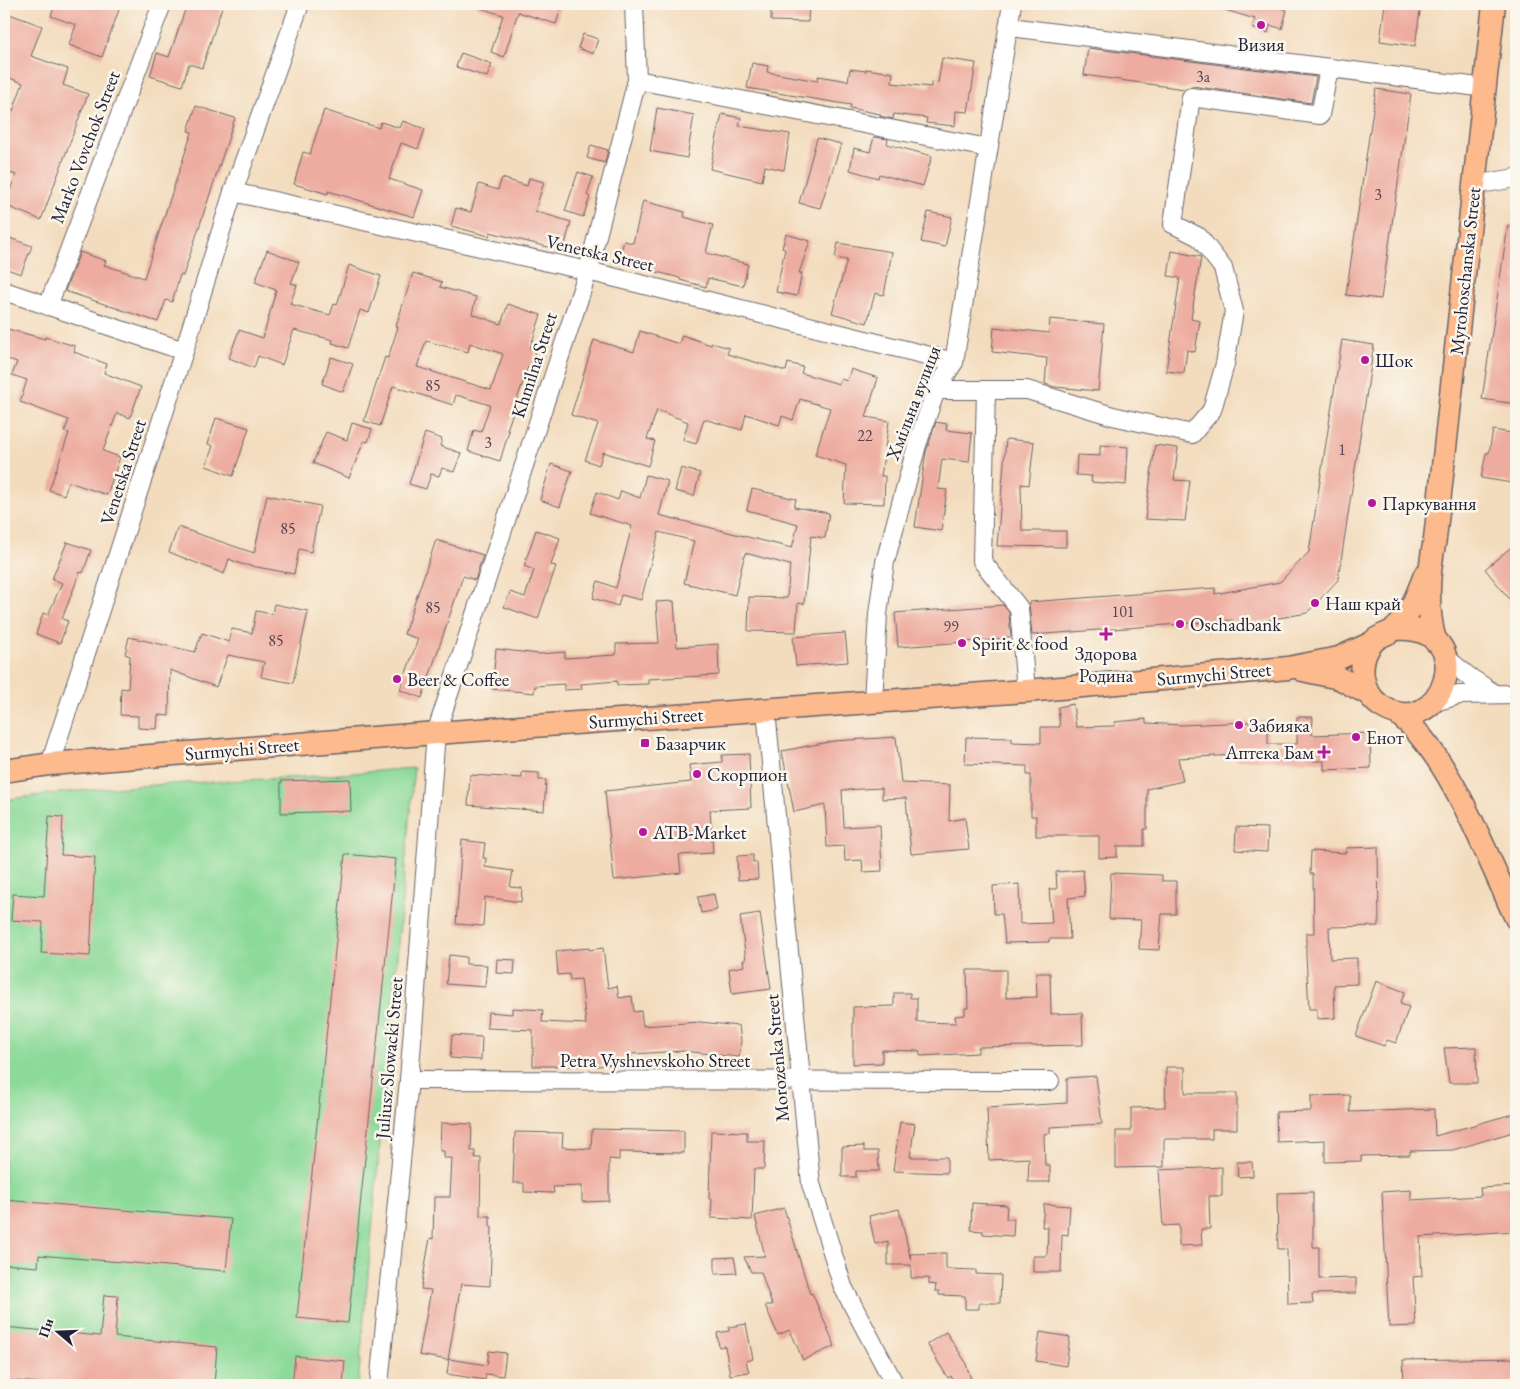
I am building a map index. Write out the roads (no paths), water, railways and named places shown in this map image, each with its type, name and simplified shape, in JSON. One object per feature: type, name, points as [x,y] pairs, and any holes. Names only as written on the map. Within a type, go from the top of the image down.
[{"type":"main road","name":"Myrohoschanska Street","points":[[1429,565],[1435,539],[1494,4]]},
{"type":"main road","points":[[1395,629],[1411,606],[1429,565]]},
{"type":"main road","points":[[1397,713],[1411,713],[1423,709],[1434,702],[1446,682],[1447,670],[1429,612],[1429,565]]},
{"type":"main road","points":[[1288,668],[1339,658],[1372,643],[1386,632],[1395,629],[1409,628],[1423,632],[1440,649]]},
{"type":"main road","points":[[1369,694],[1363,682],[1362,668],[1365,655],[1372,643]]},
{"type":"main road","name":"Surmychi Street","points":[[4,771],[50,764],[436,733],[1026,691],[1288,668]]},
{"type":"main road","points":[[1288,668],[1339,678],[1369,694],[1381,706],[1397,713],[1419,733],[1442,765],[1516,918]]},
{"type":"main road","points":[[1434,702],[1433,733],[1442,765]]},
{"type":"street","name":"Marko Vovchok Street","points":[[48,306],[162,4]]},
{"type":"street","name":"Venetska Street","points":[[50,764],[184,352],[233,192],[300,4]]},
{"type":"street","name":"Khmilna Street","points":[[436,733],[588,271],[637,80],[634,4]]},
{"type":"street","name":"Хмільна вулиця","points":[[873,702],[878,614],[885,562],[917,445],[936,390],[954,362],[988,148],[1010,27],[1012,4]]},
{"type":"street","points":[[1010,27],[1486,88]]},
{"type":"street","points":[[936,390],[1027,390],[1113,416],[1192,434],[1212,410],[1225,364],[1234,311],[1223,268],[1199,237],[1173,224],[1191,97],[1320,115],[1329,68]]},
{"type":"street","points":[[637,80],[988,148]]},
{"type":"street","points":[[1474,186],[1516,178]]},
{"type":"street","name":"Venetska Street","points":[[233,192],[588,271],[954,362]]},
{"type":"street","points":[[4,291],[184,352]]},
{"type":"street","points":[[986,390],[982,561],[1019,608],[1026,691]]},
{"type":"street","points":[[1440,649],[1468,676],[1495,694]]},
{"type":"street","points":[[1434,702],[1458,695],[1516,694]]},
{"type":"street","name":"Morozenka Street","points":[[766,710],[811,1184],[843,1287],[895,1385]]},
{"type":"street","name":"Juliusz Slowacki Street","points":[[379,1385],[410,1080],[436,733]]},
{"type":"street","name":"Petra Vyshnevskoho Street","points":[[410,1080],[1050,1082]]},
{"type":"place","name":"Визия","points":[[1261,25]]},
{"type":"place","name":"Шок","points":[[1365,360]]},
{"type":"place","name":"Паркування","points":[[1372,503]]},
{"type":"place","name":"Наш край","points":[[1315,603]]},
{"type":"place","name":"Oschadbank","points":[[1180,624]]},
{"type":"place","name":"Здорова Родина","points":[[1106,634]]},
{"type":"place","name":"Spirit & food","points":[[962,643]]},
{"type":"place","name":"Beer & Coffee","points":[[397,679]]},
{"type":"place","name":"Забияка","points":[[1239,725]]},
{"type":"place","name":"Енот","points":[[1356,737]]},
{"type":"place","name":"Базарчик","points":[[645,743]]},
{"type":"place","name":"Аптека Бам","points":[[1324,752]]},
{"type":"place","name":"Скорпион","points":[[697,774]]},
{"type":"place","name":"ATB-Market","points":[[643,832]]}]
